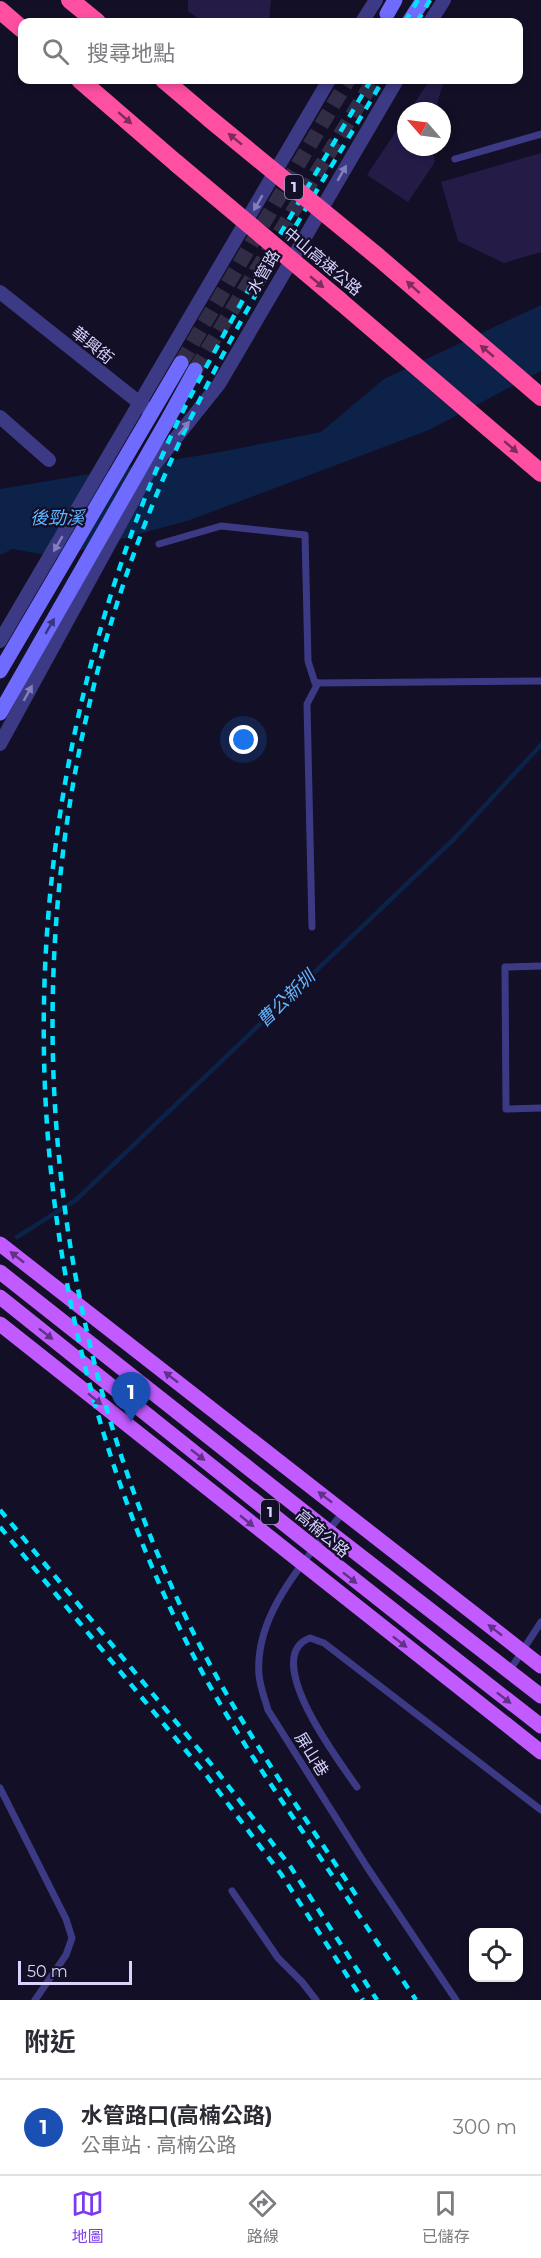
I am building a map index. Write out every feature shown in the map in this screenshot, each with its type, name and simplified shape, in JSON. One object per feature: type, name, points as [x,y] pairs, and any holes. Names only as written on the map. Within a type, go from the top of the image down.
[{"type":"highway","points":[[70,0],[92,18]]},
{"type":"highway","points":[[0,10],[18,26]]},
{"type":"highway","name":"中山高速公路","points":[[85,84],[541,473]]},
{"type":"highway","name":"1","points":[[169,84],[377,256],[448,319],[541,396]]},
{"type":"main road","name":"高楠公路","points":[[0,1244],[541,1666]]},
{"type":"main road","name":"高楠公路","points":[[0,1272],[541,1696]]},
{"type":"main road","name":"高楠公路","points":[[0,1298],[315,1550],[541,1726]]},
{"type":"main road","name":"1","points":[[0,1324],[541,1752]]},
{"type":"street","points":[[365,18],[376,0]]},
{"type":"street","points":[[387,14],[395,0]]},
{"type":"street","points":[[412,18],[423,0]]},
{"type":"street","points":[[433,18],[444,0]]},
{"type":"street","points":[[0,671],[48,575],[146,408],[327,84]]},
{"type":"street","name":"水管路","points":[[142,473],[219,384],[394,84]]},
{"type":"street","name":"華興街","points":[[0,292],[146,408],[167,421]]},
{"type":"street","points":[[0,744],[79,589],[142,473],[167,421],[188,367],[146,408]]},
{"type":"street","points":[[0,417],[49,460]]},
{"type":"street","points":[[0,642],[48,575]]},
{"type":"street","points":[[0,713],[79,589]]},
{"type":"lane","points":[[455,159],[541,134]]},
{"type":"lane","points":[[159,544],[221,526],[305,535],[308,661],[315,683],[541,681]]},
{"type":"lane","points":[[312,927],[307,704],[318,683]]},
{"type":"lane","points":[[541,966],[505,967],[506,1109],[541,1108]]},
{"type":"lane","name":"屏山巷","points":[[344,1511],[274,1606],[262,1638],[259,1676],[268,1710],[367,1867],[456,2000]]},
{"type":"lane","points":[[510,1670],[541,1622]]},
{"type":"lane","points":[[357,1787],[309,1714],[301,1697],[294,1661],[301,1644],[310,1638],[324,1643],[541,1810]]},
{"type":"lane","points":[[0,1788],[66,1919],[72,1938],[66,1955],[35,2000]]},
{"type":"lane","points":[[232,1891],[278,1958],[316,2000]]},
{"type":"water","name":"後勁溪","points":[[541,305],[541,371],[429,430],[190,520],[57,557],[12,549],[0,555],[0,489],[220,452],[321,432],[384,379]]},
{"type":"building","points":[[188,0],[271,0],[269,18],[198,18],[188,11]]},
{"type":"building","points":[[427,84],[443,84],[438,102],[415,102]]},
{"type":"building","points":[[397,130],[397,156],[434,156],[435,162],[408,202],[367,175]]},
{"type":"building","points":[[541,153],[541,252],[504,263],[458,241],[441,182]]},
{"type":"waterway","name":"曹公新圳","points":[[17,1237],[76,1200],[455,838],[541,745]]},
{"type":"tunnel","points":[[181,363],[346,84]]},
{"type":"tunnel","points":[[195,370],[372,84]]},
{"type":"railway","points":[[407,18],[418,0]]},
{"type":"railway","points":[[419,18],[430,0]]},
{"type":"railway","points":[[369,84],[272,249],[188,402],[163,454],[110,599],[72,747],[50,898],[44,1049],[54,1200],[81,1350],[125,1497],[185,1639],[212,1690],[257,1763],[416,2000]]},
{"type":"railway","points":[[356,1895],[272,1768],[213,1670],[195,1636],[137,1503],[95,1364],[67,1223],[54,1079],[55,934],[72,791],[103,649],[150,511],[200,399],[228,345],[381,84]]},
{"type":"railway","points":[[0,1510],[216,1770],[290,1866],[377,2000]]},
{"type":"railway","points":[[0,1527],[207,1776],[281,1874],[363,2000]]},
{"type":"place","name":"水管路口(高楠公路)","points":[[131,1422]]}]
